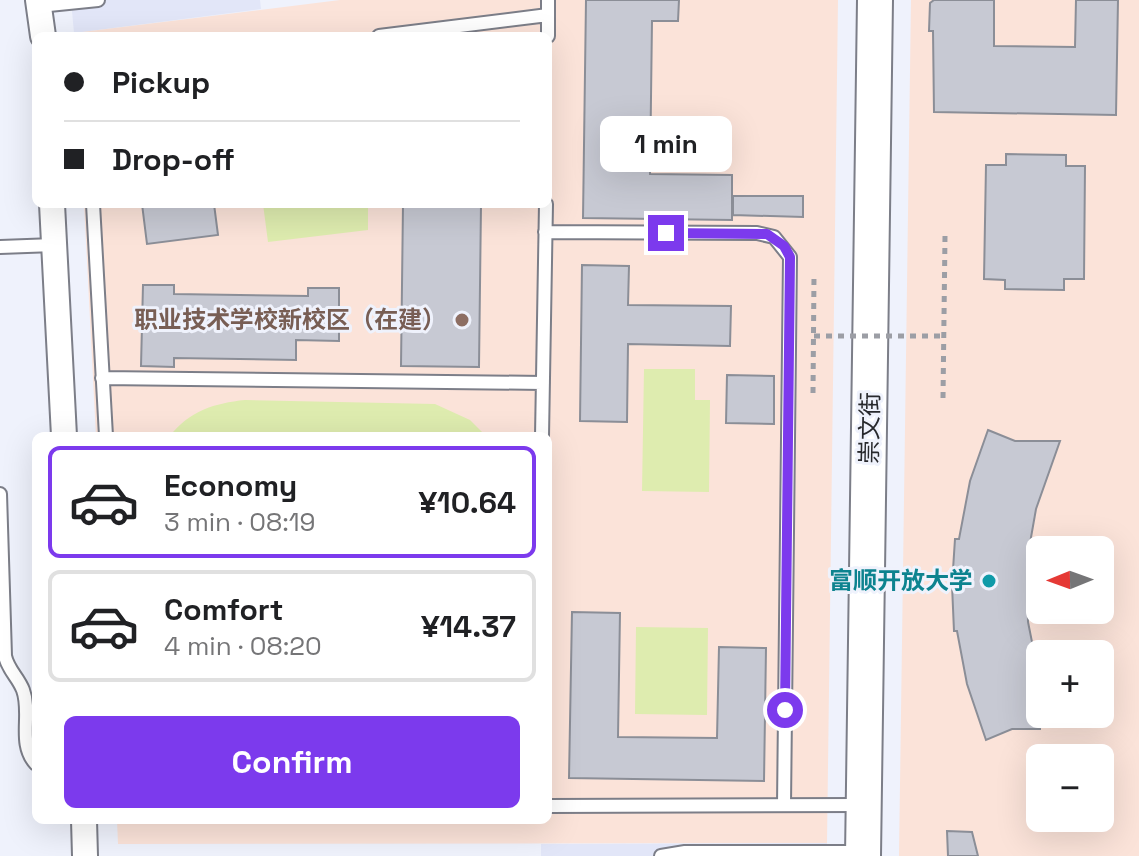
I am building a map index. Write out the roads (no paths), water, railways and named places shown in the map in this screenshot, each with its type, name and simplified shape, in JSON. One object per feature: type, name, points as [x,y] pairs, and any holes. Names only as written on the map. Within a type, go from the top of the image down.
[{"type":"street","name":"崇文街","points":[[863,854],[875,0]]},
{"type":"street","points":[[39,3],[43,32]]},
{"type":"street","points":[[52,208],[64,432]]},
{"type":"street","points":[[84,824],[85,856]]},
{"type":"lane","points":[[39,3],[98,0]]},
{"type":"lane","points":[[548,0],[548,32]]},
{"type":"lane","points":[[411,32],[548,15]]},
{"type":"lane","points":[[93,208],[106,432]]},
{"type":"lane","points":[[542,432],[546,208]]},
{"type":"lane","points":[[545,232],[757,233],[774,237],[790,257],[784,805]]},
{"type":"lane","points":[[0,247],[54,245]]},
{"type":"lane","points":[[102,378],[543,383]]},
{"type":"lane","points":[[0,494],[5,656],[7,666],[30,690],[26,750],[32,758]]},
{"type":"lane","points":[[552,806],[864,805]]},
{"type":"lane","points":[[661,856],[685,852],[863,854]]},
{"type":"place","name":"职业技术学校新校区（在建）","points":[[462,320]]},
{"type":"place","name":"富顺开放大学","points":[[989,581]]}]
